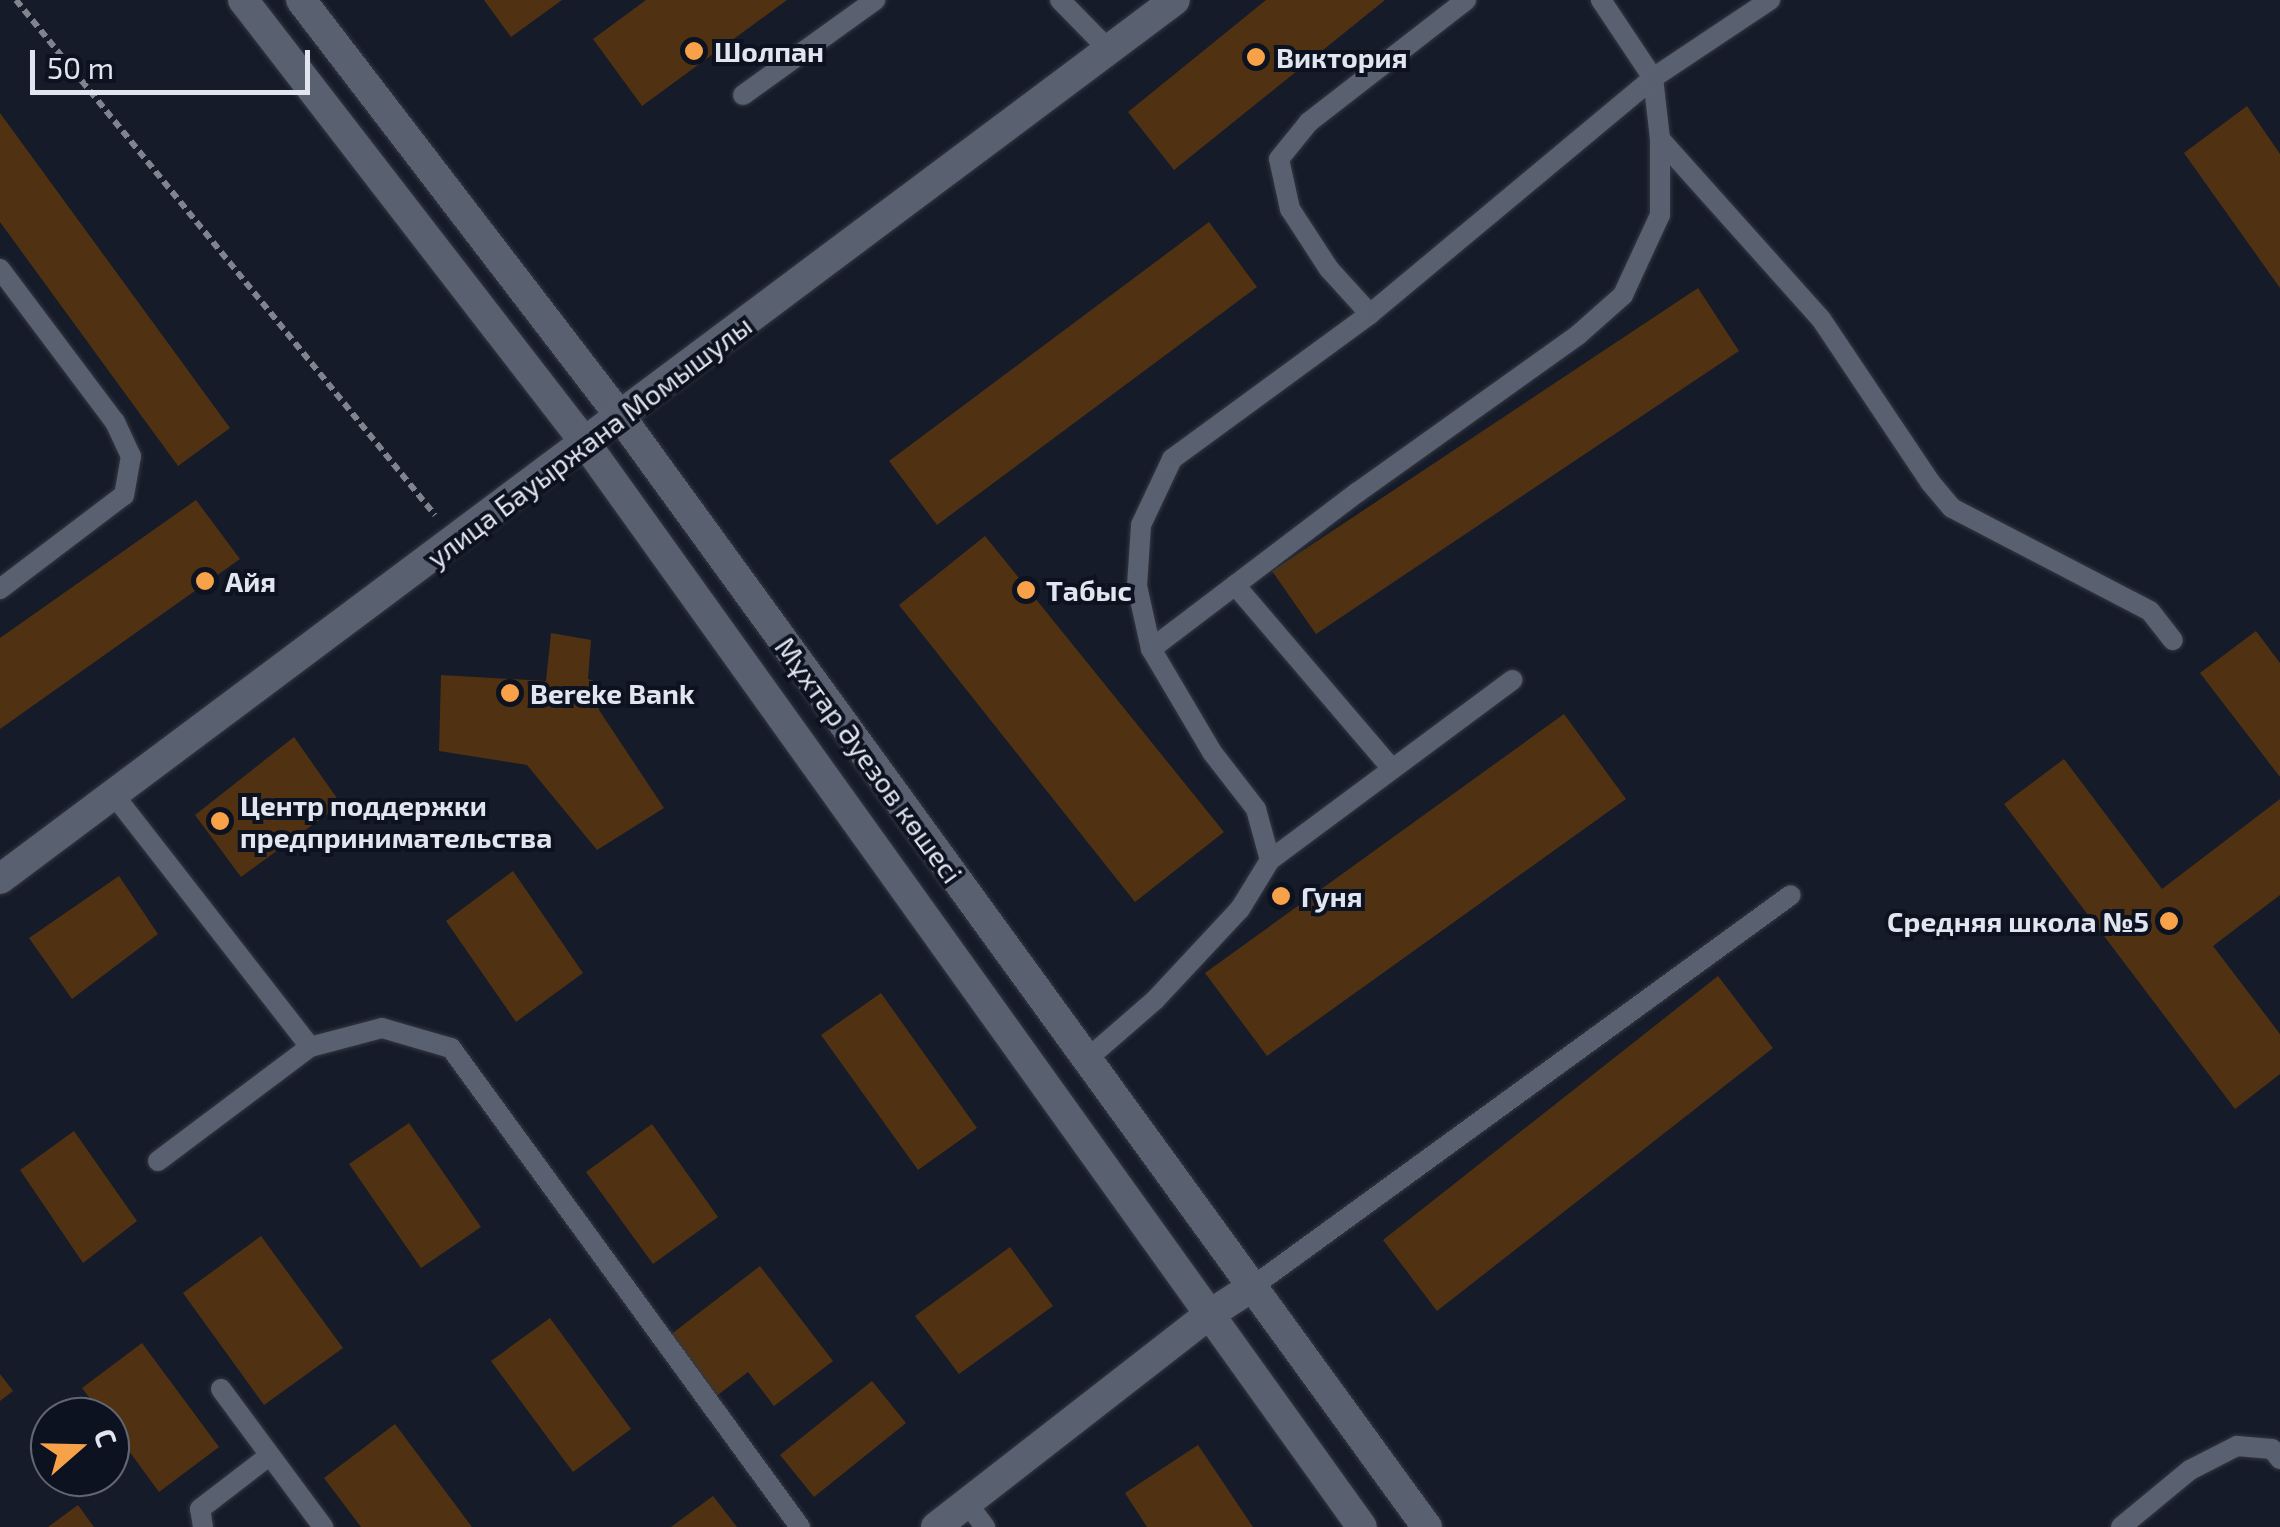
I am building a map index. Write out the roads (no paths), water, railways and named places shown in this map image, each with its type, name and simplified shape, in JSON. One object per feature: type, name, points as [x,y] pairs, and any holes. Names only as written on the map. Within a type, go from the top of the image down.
[{"type":"street","name":"Мұхтар Әуезов көшесі","points":[[243,0],[586,444],[1207,1316],[1362,1527]]},
{"type":"street","name":"Мұхтар Әуезов көшесі","points":[[301,0],[620,416],[1426,1527]]},
{"type":"street","name":"улица Бауыржана Момышулы","points":[[0,880],[1176,0]]},
{"type":"street","points":[[936,1527],[976,1515],[1207,1316],[1252,1287]]},
{"type":"lane","points":[[743,96],[875,0]]},
{"type":"lane","points":[[1060,0],[1109,50]]},
{"type":"lane","points":[[1370,314],[1329,269],[1290,209],[1279,160],[1309,122],[1466,0]]},
{"type":"lane","points":[[1151,649],[1578,334],[1623,295],[1660,215],[1660,140],[1653,78],[1601,0]]},
{"type":"lane","points":[[1270,860],[1256,809],[1212,752],[1151,649],[1137,586],[1141,525],[1172,459],[1370,314],[1653,78],[1770,0]]},
{"type":"lane","points":[[1660,140],[1821,319],[1930,482],[1952,508],[2150,611],[2173,640]]},
{"type":"lane","points":[[0,269],[115,422],[131,456],[124,495],[0,589]]},
{"type":"lane","points":[[1235,586],[1392,769]]},
{"type":"lane","points":[[1086,1060],[1155,1000],[1228,922],[1270,860],[1512,680]]},
{"type":"lane","points":[[114,794],[310,1047]]},
{"type":"lane","points":[[1252,1287],[1791,895]]},
{"type":"lane","points":[[158,1162],[310,1047],[382,1028],[451,1048],[800,1527]]},
{"type":"lane","points":[[222,1389],[323,1527]]},
{"type":"lane","points":[[2121,1527],[2190,1470],[2237,1446],[2272,1449],[2280,1458]]},
{"type":"lane","points":[[203,1527],[200,1509],[270,1456]]},
{"type":"place","name":"Шолпан","points":[[694,51]]},
{"type":"place","name":"Виктория","points":[[1256,57]]},
{"type":"place","name":"Айя","points":[[205,581]]},
{"type":"place","name":"Табыс","points":[[1026,590]]},
{"type":"place","name":"Bereke Bank","points":[[510,693]]},
{"type":"place","name":"Центр поддержки предпринимательства","points":[[220,821]]},
{"type":"place","name":"Гуня","points":[[1281,896]]},
{"type":"place","name":"Средняя школа №5","points":[[2169,921]]}]
